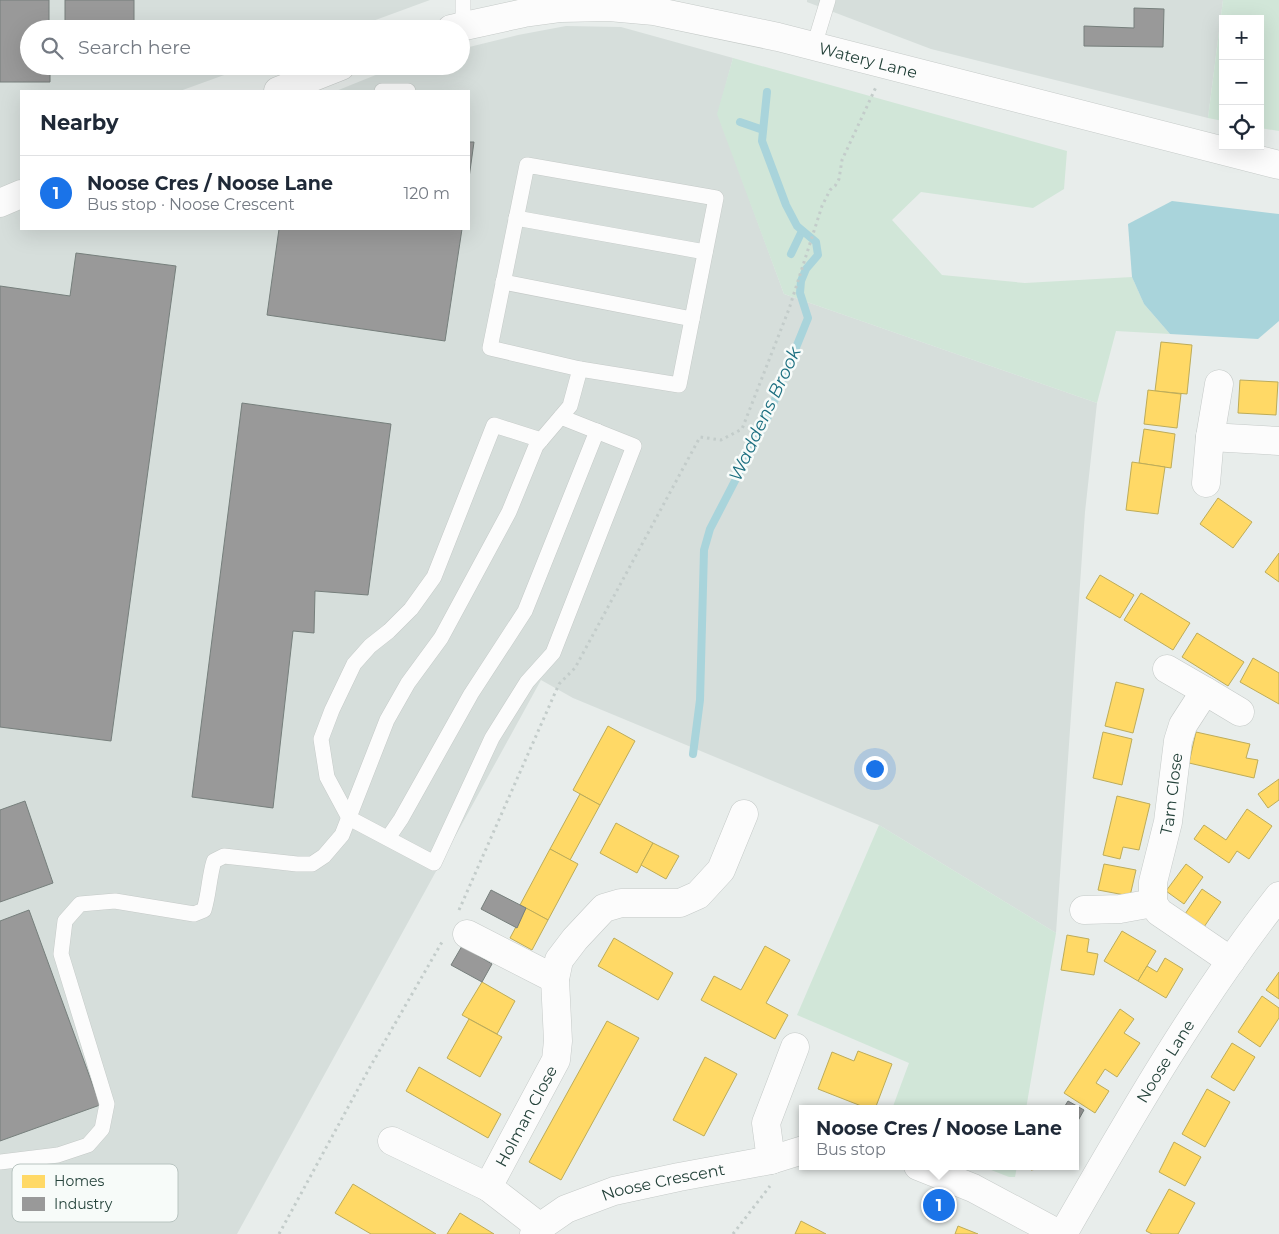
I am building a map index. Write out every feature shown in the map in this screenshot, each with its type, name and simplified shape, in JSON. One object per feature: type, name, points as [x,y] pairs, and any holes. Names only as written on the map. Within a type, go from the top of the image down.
[{"type":"street","name":"Watery Lane","points":[[459,18],[561,8],[609,7],[654,11],[814,46],[1279,165]]},
{"type":"street","points":[[281,90],[318,75]]},
{"type":"street","points":[[0,202],[20,194]]},
{"type":"street","points":[[1206,483],[1210,437],[1218,384]]},
{"type":"street","points":[[1210,437],[1279,441]]},
{"type":"street","points":[[1167,669],[1240,712]]},
{"type":"street","name":"Tarn Close","points":[[1154,903],[1153,882],[1168,822],[1178,741],[1183,725],[1205,691]]},
{"type":"street","name":"Holman Close","points":[[537,1231],[488,1187],[556,1060],[558,1041],[555,978],[559,960],[574,940],[604,908],[621,903],[680,903],[698,895],[721,870],[744,814]]},
{"type":"street","name":"Noose Lane","points":[[1061,1234],[1158,1072],[1256,925],[1279,896]]},
{"type":"street","points":[[1084,910],[1120,909],[1154,903],[1159,912],[1169,920],[1231,962]]},
{"type":"street","points":[[468,934],[555,978]]},
{"type":"street","points":[[773,1170],[766,1123],[795,1047]]},
{"type":"street","points":[[392,1141],[488,1187]]},
{"type":"street","name":"Noose Crescent","points":[[537,1231],[566,1209],[614,1191],[679,1177],[773,1170],[799,1153]]},
{"type":"street","points":[[928,1170],[973,1188],[1061,1234]]},
{"type":"lane","points":[[814,46],[828,0]]},
{"type":"lane","points":[[527,165],[716,198],[705,252],[680,385],[580,369],[490,348],[527,165]]},
{"type":"lane","points":[[516,218],[705,252]]},
{"type":"lane","points":[[503,282],[692,320]]},
{"type":"lane","points":[[0,1162],[58,1155],[81,1148],[88,1145],[102,1129],[107,1104],[61,954],[65,921],[80,904],[115,901],[194,914],[204,910],[208,898],[210,871],[214,861],[224,856],[312,864],[324,856],[342,835],[387,720],[408,683],[445,630],[509,512],[536,446],[570,406],[580,369]]},
{"type":"lane","points":[[541,440],[494,425],[434,577],[411,609],[389,631],[370,646],[354,664],[332,710],[321,739],[327,777],[349,818],[434,863],[492,738],[527,682],[553,653],[634,446],[561,417]]},
{"type":"lane","points":[[388,838],[471,694],[524,611],[597,431]]},
{"type":"path","points":[[468,934],[453,923],[559,684],[575,668],[700,437],[721,440],[742,429],[789,309],[822,206],[830,190],[839,179],[842,160],[876,87]]},
{"type":"path","points":[[279,1234],[370,1067],[452,925],[468,934]]},
{"type":"path","points":[[733,1234],[773,1170]]},
{"type":"shaded area","points":[[0,0],[430,0],[376,20],[20,20],[20,75],[224,75],[183,90],[20,90],[20,230],[470,230],[470,90],[338,90],[376,75],[470,75],[470,47],[566,26],[621,27],[733,58],[718,114],[784,294],[1097,403],[1085,512],[1056,933],[879,825],[573,698],[541,680],[237,1234],[0,1234]]},
{"type":"shaded area","points":[[807,0],[1223,0],[1221,15],[1219,15],[1219,31],[1208,118],[931,49],[807,2]]},
{"type":"green space","points":[[1223,0],[1279,0],[1279,131],[1264,129],[1264,15],[1221,15]]},
{"type":"green space","points":[[1219,31],[1219,120],[1208,118]]},
{"type":"green space","points":[[733,58],[1067,151],[1064,189],[1033,208],[921,192],[892,220],[942,275],[1025,283],[1132,277],[1144,304],[1170,334],[1116,331],[1097,403],[784,294],[717,114]]},
{"type":"green space","points":[[879,825],[1056,933],[1027,1105],[893,1105],[909,1063],[797,1015]]},
{"type":"green space","points":[[991,1170],[1016,1170],[1015,1177],[1009,1177]]},
{"type":"water","points":[[1172,201],[1279,214],[1279,321],[1258,339],[1170,334],[1144,304],[1132,277],[1128,224]]},
{"type":"building: Homes","points":[[1161,342],[1192,345],[1187,394],[1155,391]]},
{"type":"building: Homes","points":[[1240,380],[1278,382],[1276,415],[1238,413]]},
{"type":"building: Homes","points":[[1148,390],[1181,394],[1177,428],[1144,424]]},
{"type":"building: Homes","points":[[1144,429],[1175,434],[1171,468],[1139,463]]},
{"type":"building: Homes","points":[[1132,462],[1165,467],[1158,514],[1126,510]]},
{"type":"building: Homes","points":[[1218,498],[1252,522],[1233,548],[1200,524]]},
{"type":"building: Homes","points":[[1279,553],[1279,582],[1265,572]]},
{"type":"building: Homes","points":[[1100,575],[1134,595],[1120,618],[1086,598]]},
{"type":"building: Homes","points":[[1141,593],[1190,623],[1173,650],[1124,620]]},
{"type":"building: Homes","points":[[1197,633],[1244,662],[1228,686],[1182,657]]},
{"type":"building: Homes","points":[[1253,658],[1279,673],[1279,704],[1240,682]]},
{"type":"building: Homes","points":[[1116,682],[1144,689],[1133,733],[1105,726]]},
{"type":"building: Homes","points":[[608,726],[635,741],[600,805],[573,790]]},
{"type":"building: Homes","points":[[1103,732],[1132,739],[1122,785],[1093,778]]},
{"type":"building: Homes","points":[[1196,732],[1250,744],[1246,758],[1258,760],[1254,778],[1189,763]]},
{"type":"building: Homes","points":[[1279,779],[1279,800],[1268,808],[1258,794]]},
{"type":"building: Homes","points":[[580,794],[600,805],[570,860],[550,849]]},
{"type":"building: Homes","points":[[1117,796],[1150,804],[1139,850],[1123,847],[1120,859],[1103,855]]},
{"type":"building: Homes","points":[[1247,809],[1272,826],[1249,859],[1237,851],[1229,863],[1194,839],[1204,825],[1226,840]]},
{"type":"building: Homes","points":[[616,823],[653,843],[637,873],[600,853]]},
{"type":"building: Homes","points":[[653,843],[679,856],[666,879],[641,865]]},
{"type":"building: Homes","points":[[550,849],[578,864],[548,920],[520,905]]},
{"type":"building: Homes","points":[[1104,864],[1136,870],[1130,896],[1098,890]]},
{"type":"building: Homes","points":[[1186,864],[1203,877],[1184,904],[1166,891]]},
{"type":"building: Homes","points":[[1202,889],[1221,902],[1204,927],[1185,914]]},
{"type":"building: Homes","points":[[526,908],[548,920],[532,950],[510,938]]},
{"type":"building: Homes","points":[[1122,931],[1156,951],[1138,981],[1104,961]]},
{"type":"building: Homes","points":[[1067,935],[1089,939],[1087,952],[1098,954],[1094,975],[1061,970]]},
{"type":"building: Homes","points":[[614,938],[673,973],[658,1000],[598,966]]},
{"type":"building: Homes","points":[[765,946],[790,960],[766,1003],[788,1015],[775,1039],[701,1000],[714,976],[741,990]]},
{"type":"building: Homes","points":[[1165,958],[1183,969],[1166,998],[1138,981],[1147,966],[1157,972]]},
{"type":"building: Homes","points":[[1279,972],[1279,999],[1266,990]]},
{"type":"building: Homes","points":[[482,982],[515,1001],[497,1034],[462,1015]]},
{"type":"building: Homes","points":[[1262,996],[1279,1008],[1279,1018],[1260,1047],[1238,1032]]},
{"type":"building: Homes","points":[[1120,1009],[1134,1019],[1124,1033],[1140,1043],[1117,1077],[1105,1069],[1096,1083],[1109,1091],[1095,1113],[1064,1093]]},
{"type":"building: Homes","points":[[469,1019],[502,1037],[480,1077],[447,1058]]},
{"type":"building: Homes","points":[[607,1021],[639,1038],[561,1180],[529,1162]]},
{"type":"building: Homes","points":[[1232,1043],[1255,1057],[1234,1091],[1211,1077]]},
{"type":"building: Homes","points":[[858,1051],[892,1064],[877,1105],[859,1105],[818,1089],[832,1052],[854,1061]]},
{"type":"building: Homes","points":[[705,1057],[737,1074],[704,1136],[673,1120]]},
{"type":"building: Homes","points":[[419,1067],[501,1114],[488,1138],[406,1091]]},
{"type":"building: Homes","points":[[1207,1089],[1230,1102],[1205,1147],[1182,1134]]},
{"type":"building: Homes","points":[[1174,1142],[1201,1157],[1185,1186],[1159,1172]]},
{"type":"building: Homes","points":[[353,1184],[436,1234],[371,1234],[335,1213]]},
{"type":"building: Homes","points":[[1169,1189],[1195,1203],[1178,1234],[1152,1234],[1146,1231]]},
{"type":"building: Homes","points":[[460,1213],[494,1234],[447,1234]]},
{"type":"building: Homes","points":[[801,1221],[826,1234],[795,1234]]},
{"type":"building: Homes","points":[[958,1226],[978,1234],[955,1234]]},
{"type":"building: Industry","points":[[0,0],[49,0],[49,20],[20,20],[20,75],[50,75],[50,82],[0,82]]},
{"type":"building: Industry","points":[[65,0],[134,0],[134,20],[65,20]]},
{"type":"building: Industry","points":[[1134,8],[1164,9],[1163,47],[1084,46],[1084,26],[1134,28]]},
{"type":"building: Industry","points":[[470,142],[474,142],[470,171]]},
{"type":"building: Industry","points":[[279,230],[462,230],[445,341],[267,315]]},
{"type":"building: Industry","points":[[76,253],[176,266],[111,741],[0,727],[0,286],[70,296]]},
{"type":"building: Industry","points":[[242,403],[391,424],[368,595],[315,591],[314,633],[293,631],[273,808],[192,797]]},
{"type":"building: Industry","points":[[25,801],[53,883],[0,902],[0,810]]},
{"type":"building: Industry","points":[[491,890],[526,908],[517,928],[481,909]]},
{"type":"building: Industry","points":[[29,910],[100,1105],[0,1141],[0,921]]},
{"type":"building: Industry","points":[[462,946],[492,964],[482,982],[451,965]]},
{"type":"building: Industry","points":[[1068,1101],[1075,1105],[1066,1105]]},
{"type":"building: Industry","points":[[1079,1107],[1084,1110],[1079,1119]]},
{"type":"waterway","name":"Waddens Brook","points":[[693,754],[700,700],[704,550],[710,529],[767,419],[808,318],[800,293],[801,281],[806,269],[818,255],[816,242],[797,226],[786,205],[762,141],[767,92]]},
{"type":"waterway","points":[[740,122],[763,130]]},
{"type":"waterway","points":[[791,254],[802,231]]},
{"type":"place","name":"Noose Cres / Noose Lane","points":[[939,1205]]}]
